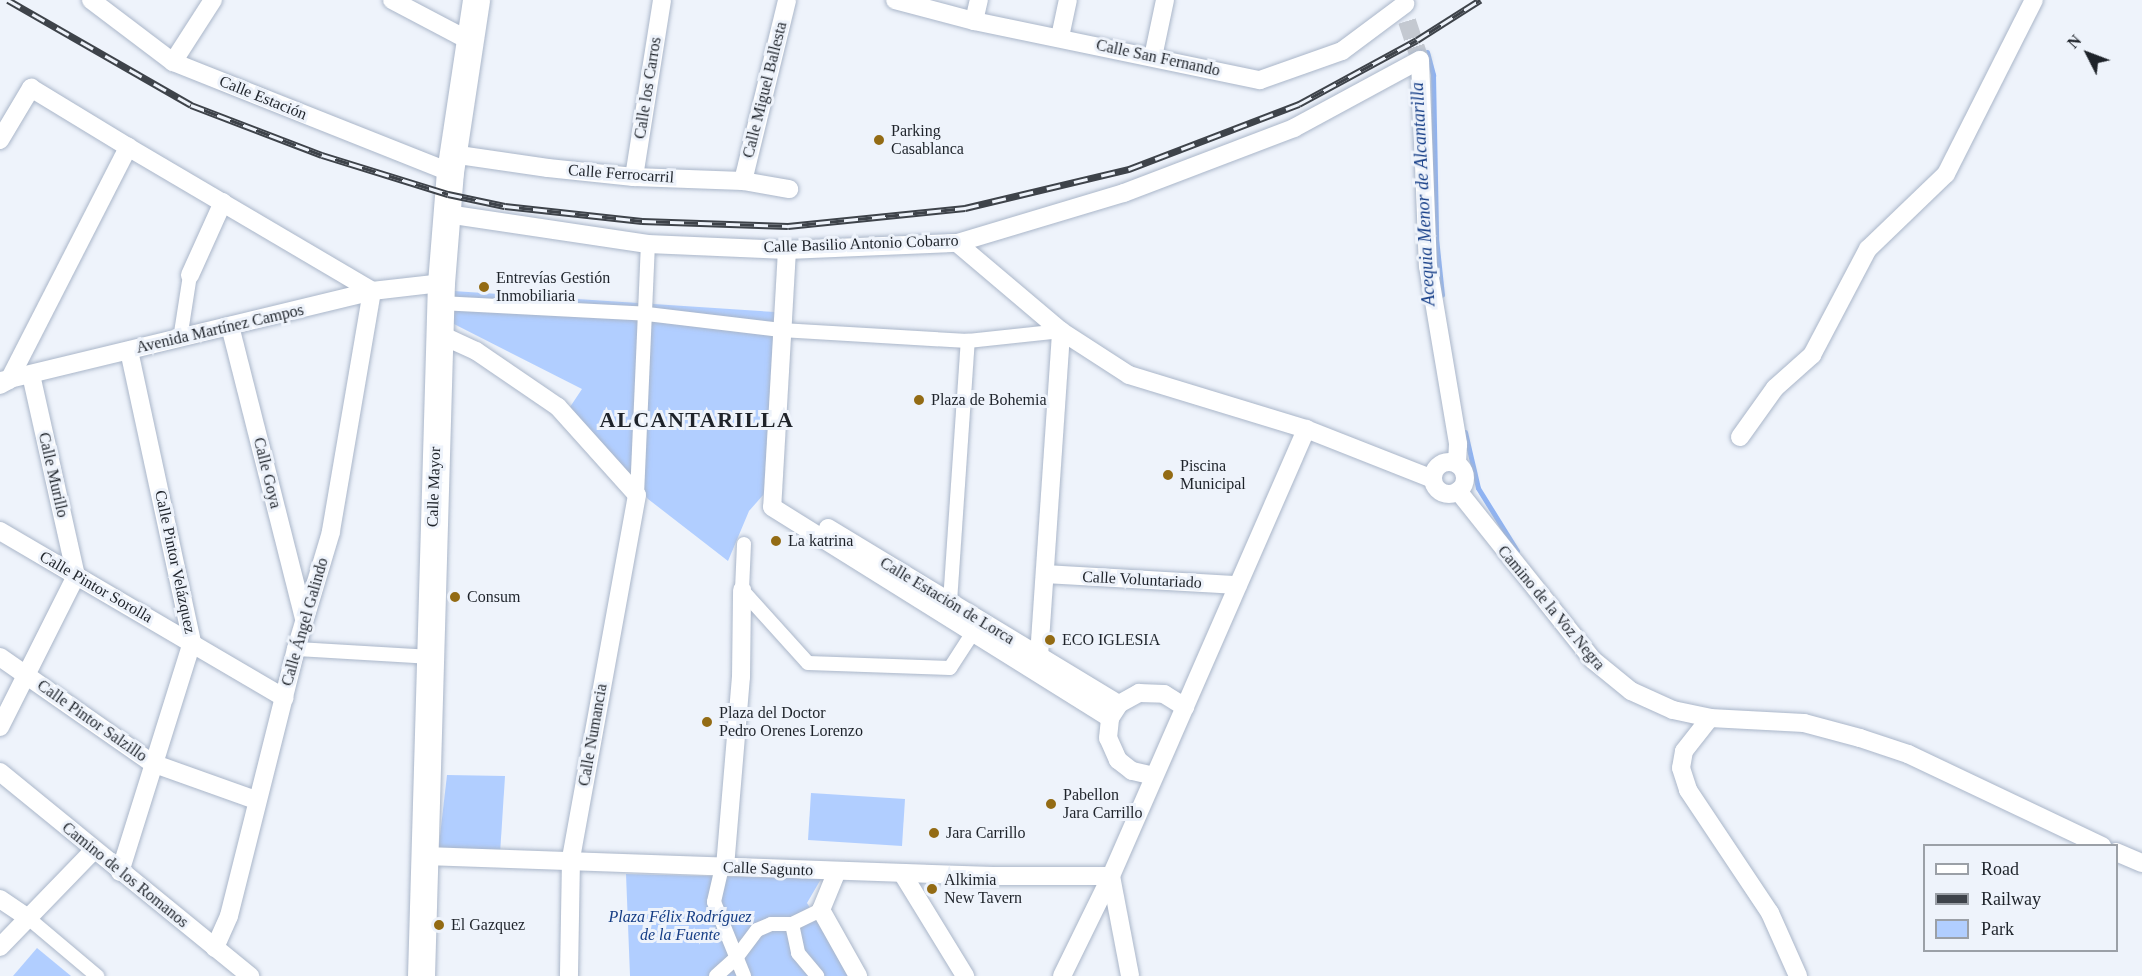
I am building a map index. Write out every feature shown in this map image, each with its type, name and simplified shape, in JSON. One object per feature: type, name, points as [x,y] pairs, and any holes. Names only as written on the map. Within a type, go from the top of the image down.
[{"type":"main road","name":"Calle Mayor","points":[[421,976],[440,293],[451,163],[468,40],[476,0]]},
{"type":"street","name":"Calle Estación","points":[[91,0],[173,62],[451,163]]},
{"type":"street","points":[[173,62],[213,0]]},
{"type":"street","points":[[393,0],[468,40]]},
{"type":"street","name":"Calle los Carros","points":[[634,177],[663,0]]},
{"type":"street","name":"Calle Miguel Ballesta","points":[[743,181],[787,0]]},
{"type":"street","name":"Calle San Fernando","points":[[895,0],[914,3],[974,21],[1260,80],[1342,51],[1406,8]]},
{"type":"street","points":[[974,21],[979,0]]},
{"type":"street","points":[[1060,37],[1068,0]]},
{"type":"street","points":[[1153,57],[1166,0]]},
{"type":"street","points":[[1740,437],[1775,388],[1812,355],[1868,249],[1946,174],[2034,0]]},
{"type":"street","name":"Calle Basilio Antonio Cobarro","points":[[447,214],[648,244],[787,250],[957,243],[1124,194],[1294,128],[1420,60],[1428,266],[1458,444],[1457,464]]},
{"type":"street","points":[[0,140],[31,88],[372,291]]},
{"type":"street","points":[[3,382],[128,147]]},
{"type":"street","name":"Calle Ferrocarril","points":[[451,163],[634,177],[743,181],[789,189]]},
{"type":"street","points":[[180,339],[190,275],[223,202]]},
{"type":"street","points":[[957,243],[1061,331],[1129,375],[1306,429],[1433,479],[1442,492],[1458,491],[1465,480],[1457,464],[1440,464],[1433,479]]},
{"type":"street","points":[[637,495],[647,314],[648,244]]},
{"type":"street","points":[[773,502],[787,250]]},
{"type":"street","name":"Avenida Martínez Campos","points":[[3,382],[372,291],[440,293]]},
{"type":"street","name":"Calle Ángel Galindo","points":[[215,948],[229,916],[256,800],[285,698],[296,649],[331,532],[372,291]]},
{"type":"street","points":[[440,293],[781,330],[968,341],[1061,331]]},
{"type":"street","name":"Calle Goya","points":[[230,326],[304,621]]},
{"type":"street","points":[[1039,656],[1061,331]]},
{"type":"street","points":[[439,334],[476,351],[558,407],[637,495]]},
{"type":"street","points":[[950,602],[968,341]]},
{"type":"street","name":"Calle Pintor Velázquez","points":[[120,872],[152,763],[192,642],[129,351]]},
{"type":"street","name":"Calle Murillo","points":[[31,375],[76,576]]},
{"type":"street","points":[[1062,976],[1111,876],[1306,429]]},
{"type":"street","name":"Camino de la Voz Negra","points":[[1458,491],[1523,576],[1611,678],[1655,703],[1710,718],[1804,723],[1860,738],[1908,754],[2098,844]]},
{"type":"street","name":"Calle Numancia","points":[[569,976],[571,859],[637,495]]},
{"type":"street","name":"Calle Estación de Lorca","points":[[773,502],[950,602],[1039,656],[1115,711]]},
{"type":"street","name":"Calle Estación de Lorca","points":[[773,502],[972,634],[1115,711]]},
{"type":"street","name":"Calle Pintor Sorolla","points":[[0,531],[285,698]]},
{"type":"street","points":[[744,544],[741,677],[724,867],[714,902],[744,976]]},
{"type":"street","name":"Calle Voluntariado","points":[[1046,574],[1238,585]]},
{"type":"street","points":[[0,727],[24,675],[76,576]]},
{"type":"street","points":[[742,590],[808,663],[950,668],[972,634]]},
{"type":"street","points":[[296,649],[429,657]]},
{"type":"street","name":"Calle Pintor Salzillo","points":[[0,657],[152,763],[256,800]]},
{"type":"street","points":[[1154,776],[1132,771],[1118,760],[1108,738],[1115,711],[1139,693],[1164,694],[1185,707]]},
{"type":"street","points":[[1710,718],[1684,751],[1681,768],[1689,790],[1770,913],[1798,976]]},
{"type":"street","name":"Camino de los Romanos","points":[[0,772],[249,976]]},
{"type":"street","points":[[0,947],[94,850]]},
{"type":"street","points":[[2118,853],[2142,863]]},
{"type":"street","name":"Calle Sagunto","points":[[425,856],[571,859],[902,873],[1111,876]]},
{"type":"street","points":[[716,976],[736,958],[757,930],[771,924],[792,924],[821,910],[837,871]]},
{"type":"street","points":[[902,873],[965,976]]},
{"type":"street","points":[[1111,876],[1130,976]]},
{"type":"street","points":[[0,899],[27,917],[97,976]]},
{"type":"street","points":[[821,910],[858,976]]},
{"type":"street","points":[[792,924],[798,953],[817,976]]},
{"type":"green space","points":[[453,291],[775,312],[764,494],[749,511],[728,561],[648,499],[570,407],[582,389],[452,323]]},
{"type":"green space","points":[[447,775],[505,776],[500,854],[438,853]]},
{"type":"green space","points":[[811,793],[905,799],[902,846],[808,840]]},
{"type":"green space","name":"Plaza Félix Rodríguez de la Fuente","points":[[626,874],[821,879],[807,903],[853,976],[630,976]]},
{"type":"green space","points":[[37,948],[71,976],[13,976]]},
{"type":"waterway","name":"Acequia Menor de Alcantarilla","points":[[1427,52],[1433,75],[1436,238],[1442,295]]},
{"type":"waterway","name":"Acequia Menor de Alcantarilla","points":[[1465,432],[1478,488],[1517,551]]},
{"type":"tunnel","points":[[1407,21],[1420,60]]},
{"type":"railway","points":[[8,0],[191,105],[322,155],[448,194],[505,206],[642,221],[788,226],[965,208],[1129,169],[1299,104],[1417,40],[1480,0]]},
{"type":"place","name":"Parking Casablanca","points":[[879,140]]},
{"type":"place","name":"Entrevías Gestión Inmobiliaria","points":[[484,287]]},
{"type":"place","name":"Plaza de Bohemia","points":[[919,400]]},
{"type":"place","name":"Piscina Municipal","points":[[1168,475]]},
{"type":"place","name":"La katrina","points":[[776,541]]},
{"type":"place","name":"Consum","points":[[455,597]]},
{"type":"place","name":"ECO IGLESIA","points":[[1050,640]]},
{"type":"place","name":"Plaza del Doctor Pedro Orenes Lorenzo","points":[[707,722]]},
{"type":"place","name":"Pabellon Jara Carrillo","points":[[1051,804]]},
{"type":"place","name":"Jara Carrillo","points":[[934,833]]},
{"type":"place","name":"Alkimia New Tavern","points":[[932,889]]},
{"type":"place","name":"El Gazquez","points":[[439,925]]},
{"type":"district","name":"ALCANTARILLA","points":[[697,420]]}]
